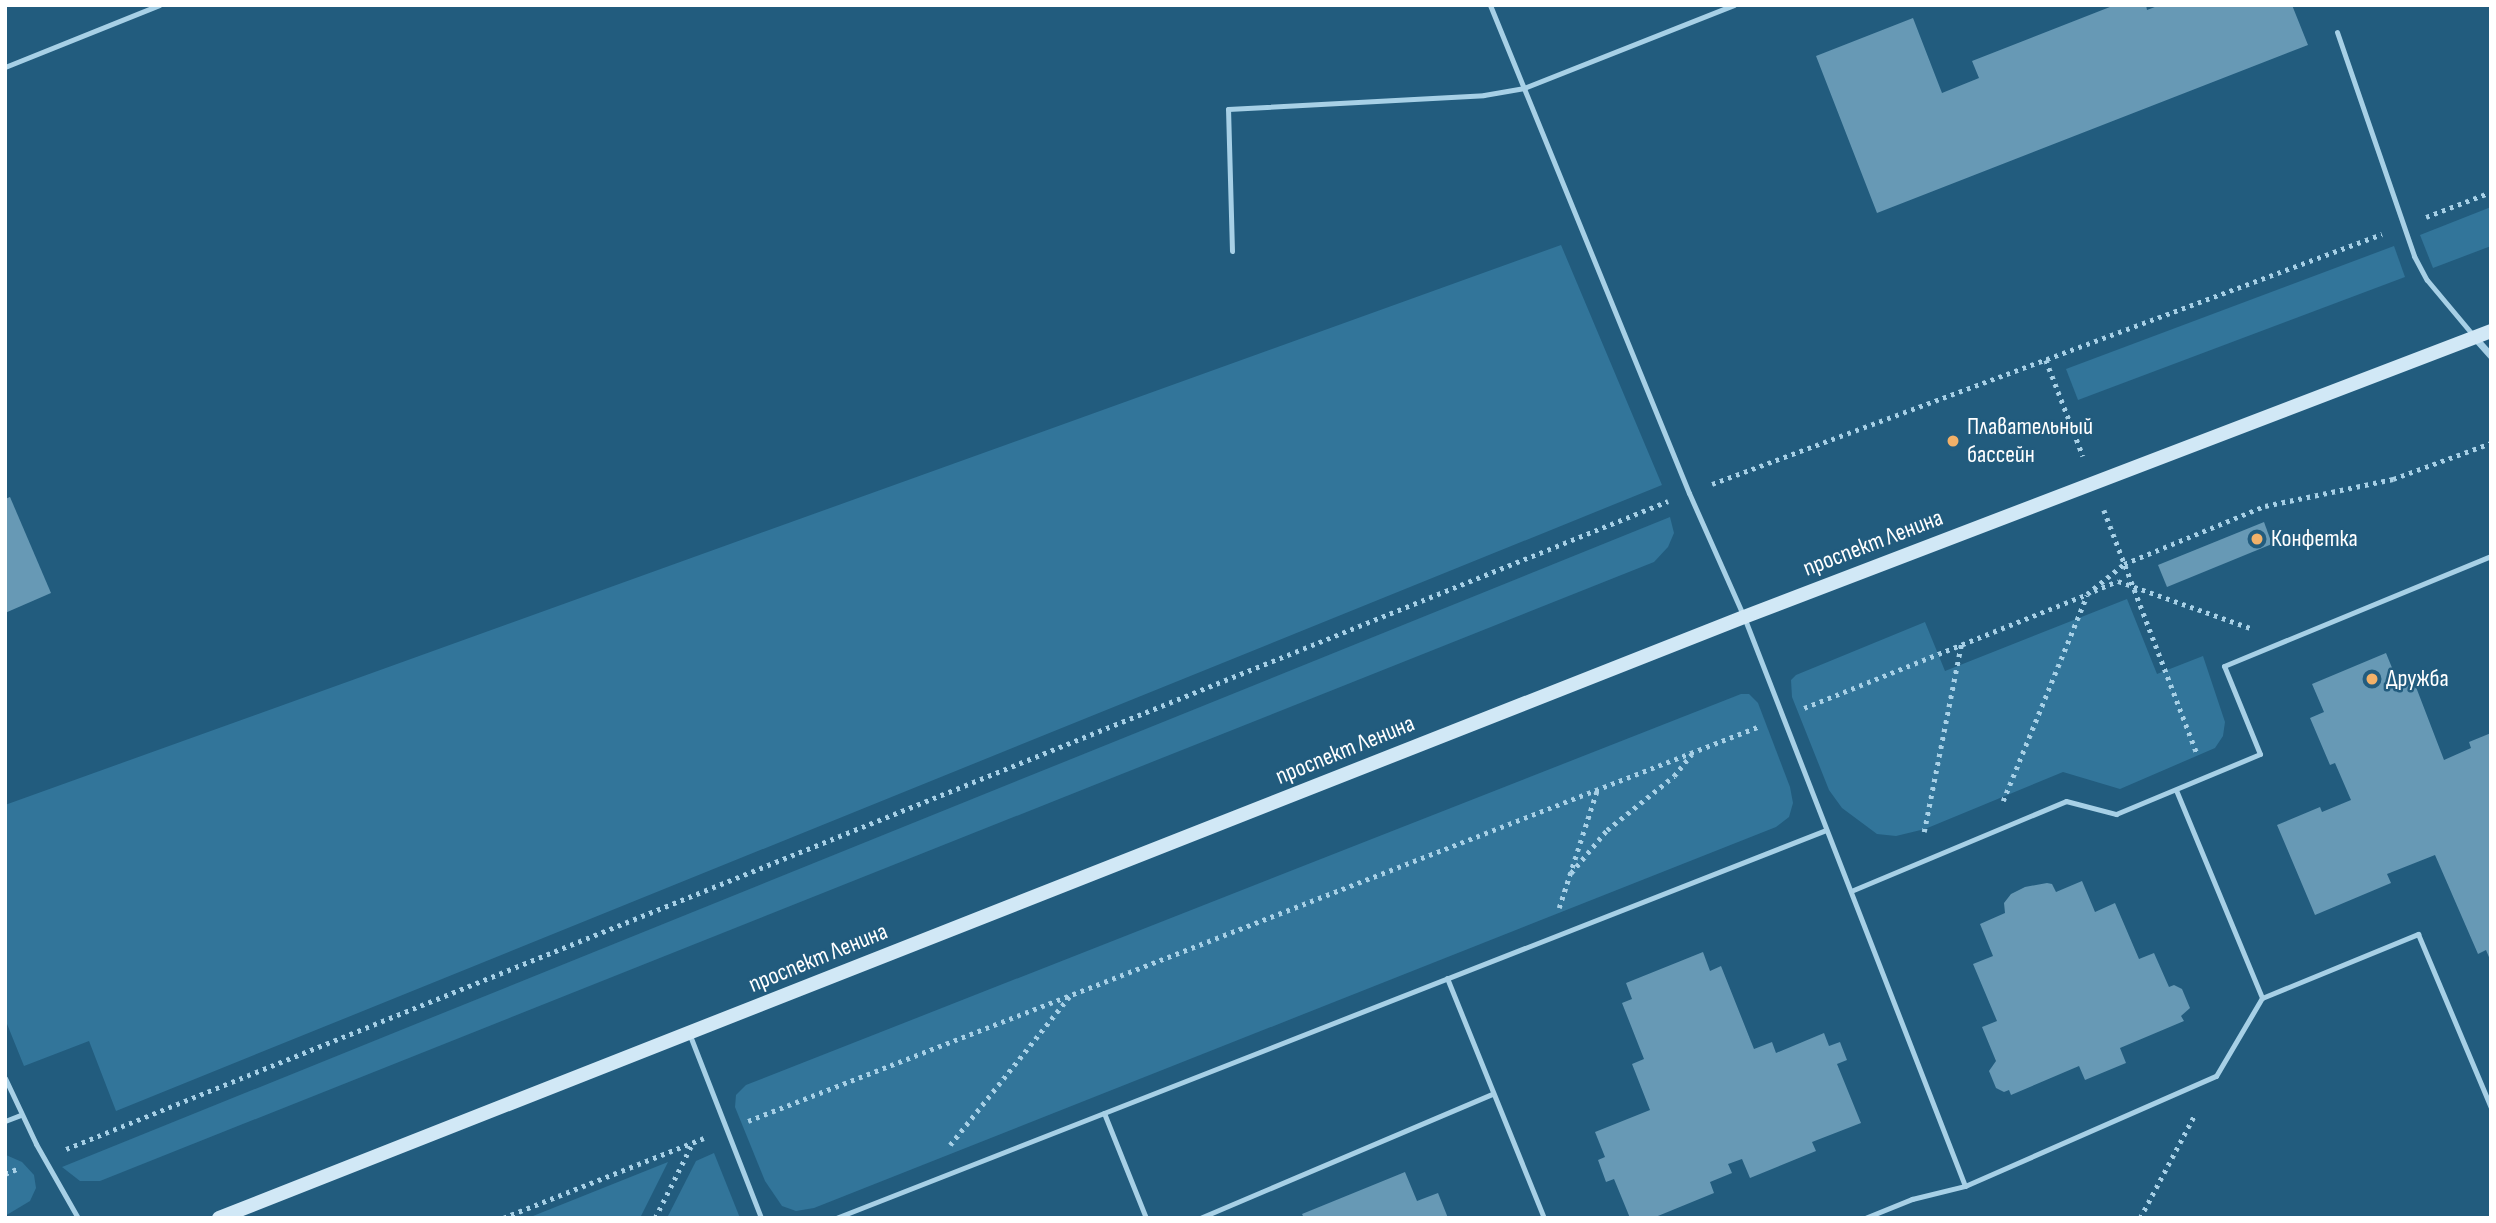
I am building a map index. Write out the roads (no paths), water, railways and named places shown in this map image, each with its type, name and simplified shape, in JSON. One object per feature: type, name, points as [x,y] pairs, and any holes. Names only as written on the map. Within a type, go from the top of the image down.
[{"type":"main road","name":"проспект Ленина","points":[[219,1218],[1744,617],[2491,331]]},
{"type":"street","points":[[2475,337],[2491,356]]},
{"type":"lane","points":[[5,67],[159,5]]},
{"type":"lane","points":[[1489,5],[1689,493],[1744,617],[1780,718],[1851,891],[1965,1186]]},
{"type":"lane","points":[[1231,251],[1228,109],[1485,95],[1524,88],[1734,5]]},
{"type":"lane","points":[[2337,32],[2403,227],[2427,280],[2475,337]]},
{"type":"lane","points":[[1851,891],[2066,802],[2116,814],[2259,754],[2224,666],[2491,556]]},
{"type":"lane","points":[[2176,790],[2262,998]]},
{"type":"lane","points":[[836,1218],[1826,830]]},
{"type":"lane","points":[[1865,1218],[1912,1199],[1965,1186],[2216,1076],[2262,998],[2418,933],[2491,1108]]},
{"type":"lane","points":[[1447,978],[1544,1218]]},
{"type":"lane","points":[[689,1033],[761,1218]]},
{"type":"lane","points":[[5,1078],[21,1115],[78,1218]]},
{"type":"lane","points":[[1200,1218],[1492,1094]]},
{"type":"lane","points":[[1104,1113],[1146,1218]]},
{"type":"lane","points":[[5,1121],[21,1115]]},
{"type":"place","name":"Плавательный бассейн","points":[[1953,441]]},
{"type":"place","name":"Конфетка","points":[[2257,539]]},
{"type":"place","name":"Дружба","points":[[2372,679]]}]
